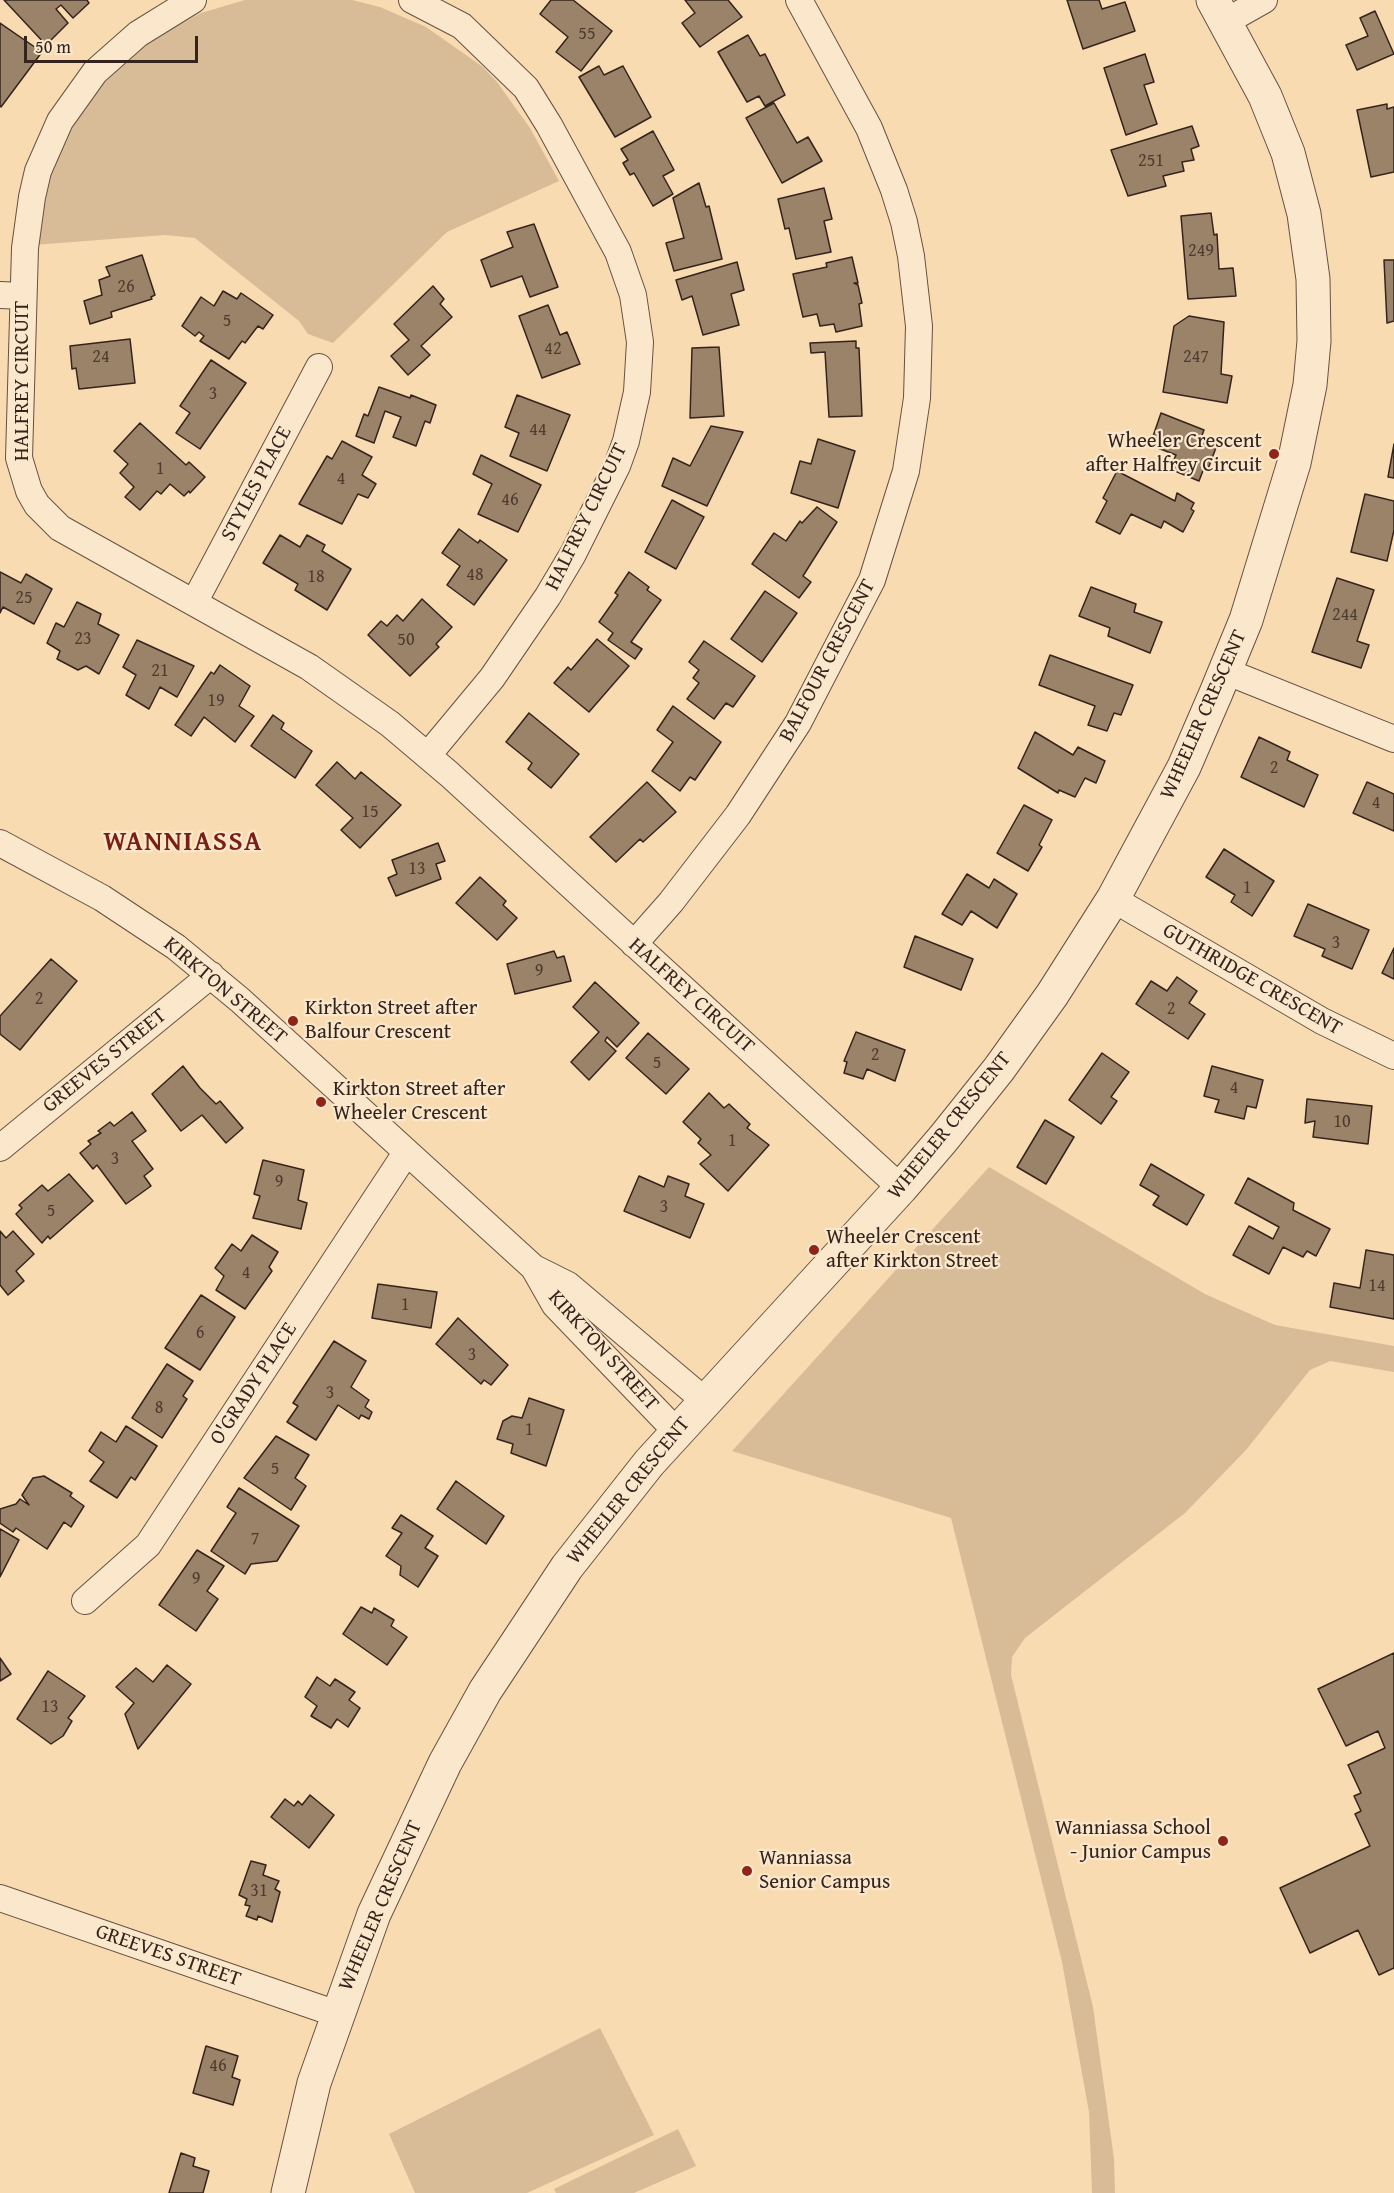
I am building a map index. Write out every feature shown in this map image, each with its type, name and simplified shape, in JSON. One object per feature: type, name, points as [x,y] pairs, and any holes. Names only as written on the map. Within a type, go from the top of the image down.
[{"type":"street","name":"HALFREY CIRCUIT","points":[[193,0],[138,34],[95,72],[60,121],[38,171],[25,248],[12,296],[20,459],[29,491],[38,505],[60,528],[195,601],[309,667],[390,724],[428,755],[901,1188]]},
{"type":"street","name":"HALFREY CIRCUIT","points":[[412,0],[462,26],[526,88],[549,124],[618,252],[633,295],[640,342],[637,392],[626,441],[617,466],[573,554],[548,596],[492,678],[428,755]]},
{"type":"street","name":"BALFOUR CRESCENT","points":[[634,944],[671,902],[738,815],[798,723],[872,580],[906,471],[917,398],[918,326],[911,256],[904,222],[869,128],[799,0]]},
{"type":"street","points":[[1219,11],[1264,0]]},
{"type":"street","name":"WHEELER CRESCENT","points":[[288,2193],[314,2083],[374,1914],[408,1838],[485,1691],[567,1567],[676,1431],[901,1188],[989,1082],[1052,995],[1113,899],[1184,767],[1225,671],[1246,620],[1294,463],[1310,385],[1314,341],[1313,279],[1307,236],[1291,164],[1265,96],[1219,11]]},
{"type":"street","name":"STYLES PLACE","points":[[195,601],[319,367]]},
{"type":"street","points":[[1225,671],[1394,739]]},
{"type":"street","name":"KIRKTON STREET","points":[[0,843],[102,898],[176,947],[211,975],[534,1268],[568,1284],[704,1400]]},
{"type":"street","name":"GUTHRIDGE CRESCENT","points":[[1113,899],[1322,1021],[1394,1056]]},
{"type":"street","name":"GREEVES STREET","points":[[0,1148],[211,975]]},
{"type":"street","name":"O'GRADY PLACE","points":[[85,1601],[148,1545],[406,1153]]},
{"type":"street","name":"KIRKTON STREET","points":[[534,1268],[555,1305],[676,1431]]},
{"type":"street","name":"GREEVES STREET","points":[[0,1898],[337,2014]]},
{"type":"shaded area","points":[[245,0],[352,0],[380,7],[426,27],[483,67],[497,82],[530,128],[559,181],[447,232],[333,343],[308,334],[299,321],[195,238],[165,235],[33,245],[40,206],[56,154],[85,103],[132,54],[160,34],[201,13]]},
{"type":"shaded area","points":[[989,1167],[1205,1294],[1275,1325],[1394,1346],[1394,1372],[1330,1361],[1310,1370],[1246,1450],[1185,1513],[1025,1638],[1012,1657],[1011,1675],[1093,2007],[1114,2159],[1115,2193],[1092,2193],[1089,2112],[1062,1962],[951,1518],[732,1451]]},
{"type":"shaded area","points":[[600,2028],[654,2135],[527,2193],[415,2193],[389,2134]]},
{"type":"shaded area","points":[[678,2129],[696,2166],[634,2193],[556,2193],[554,2189]]},
{"type":"building","points":[[4,0],[87,0],[89,3],[73,18],[61,5],[56,9],[68,23],[46,45]]},
{"type":"building","points":[[551,0],[573,0],[612,31],[581,71],[556,52],[568,37],[540,14]]},
{"type":"building","points":[[685,0],[728,0],[742,17],[700,47],[682,23],[695,13]]},
{"type":"building","points":[[1067,0],[1099,0],[1102,9],[1125,2],[1135,31],[1083,49]]},
{"type":"building","points":[[1375,11],[1394,54],[1357,70],[1346,45],[1368,36],[1360,18]]},
{"type":"building","points":[[0,23],[42,52],[1,107],[0,106]]},
{"type":"building","points":[[748,35],[760,56],[765,54],[785,95],[765,106],[759,96],[747,102],[718,52]]},
{"type":"building","points":[[1145,54],[1154,82],[1144,85],[1157,124],[1126,135],[1104,68]]},
{"type":"building","points":[[599,66],[604,75],[623,66],[651,117],[615,137],[579,77]]},
{"type":"building","points":[[774,103],[797,143],[808,137],[822,161],[782,183],[746,118]]},
{"type":"building","points":[[1387,104],[1387,109],[1394,107],[1394,172],[1371,177],[1357,110]]},
{"type":"building","points":[[1192,126],[1199,146],[1191,149],[1194,160],[1182,162],[1184,171],[1163,176],[1166,186],[1128,196],[1111,150]]},
{"type":"building","points":[[653,131],[674,170],[663,176],[673,194],[653,206],[634,173],[630,175],[623,163],[628,160],[621,149]]},
{"type":"building","points":[[699,183],[706,207],[709,206],[722,259],[674,271],[666,243],[684,238],[673,198]]},
{"type":"building","points":[[824,188],[832,219],[824,221],[831,252],[796,259],[789,228],[785,229],[778,199]]},
{"type":"building","points":[[1211,213],[1214,235],[1217,234],[1219,269],[1233,268],[1236,296],[1188,299],[1181,216]]},
{"type":"building","points":[[534,224],[558,287],[530,297],[522,276],[491,287],[481,260],[513,247],[507,232]]},
{"type":"building","points":[[142,255],[155,295],[151,297],[152,299],[111,312],[112,317],[90,324],[84,301],[102,295],[99,280],[110,276],[106,267]]},
{"type":"building","points":[[852,257],[858,283],[854,283],[858,285],[862,303],[859,304],[862,326],[836,332],[834,324],[820,326],[817,314],[803,317],[793,274],[827,267],[826,263]]},
{"type":"building","points":[[1384,260],[1394,260],[1394,321],[1387,323]]},
{"type":"building","points":[[737,262],[744,290],[731,294],[739,325],[703,335],[692,296],[682,300],[676,280]]},
{"type":"building","points":[[433,286],[444,299],[440,304],[452,317],[421,346],[430,355],[408,375],[391,356],[409,340],[394,324]]},
{"type":"building","points":[[223,291],[237,299],[241,293],[273,315],[263,329],[258,326],[245,343],[242,341],[229,359],[200,341],[204,336],[199,332],[195,336],[182,326],[201,297],[214,306]]},
{"type":"building","points":[[548,305],[560,335],[567,332],[580,364],[542,378],[519,316]]},
{"type":"building","points":[[1189,316],[1224,322],[1221,374],[1232,376],[1227,403],[1163,392],[1174,326]]},
{"type":"building","points":[[130,339],[135,383],[79,389],[76,368],[72,369],[70,346]]},
{"type":"building","points":[[856,341],[856,348],[859,348],[862,416],[829,417],[825,352],[811,353],[810,343]]},
{"type":"building","points":[[719,347],[724,416],[690,418],[692,348]]},
{"type":"building","points":[[211,360],[246,383],[200,449],[176,433],[190,413],[180,406]]},
{"type":"building","points":[[379,387],[410,398],[411,395],[436,405],[430,423],[425,421],[416,446],[393,437],[401,417],[385,411],[374,443],[356,436],[364,414],[368,416]]},
{"type":"building","points":[[517,395],[570,415],[547,471],[510,456],[519,433],[505,427]]},
{"type":"building","points":[[1161,413],[1204,430],[1201,438],[1217,445],[1208,469],[1204,468],[1199,481],[1170,469],[1176,455],[1150,445]]},
{"type":"building","points":[[140,423],[186,465],[189,462],[205,477],[190,493],[189,491],[184,496],[170,484],[161,494],[157,491],[140,510],[125,497],[134,487],[120,473],[128,464],[114,451]]},
{"type":"building","points":[[711,426],[743,432],[707,506],[662,486],[673,458],[690,466]]},
{"type":"building","points":[[818,439],[855,451],[838,508],[791,493],[800,461],[811,464]]},
{"type":"building","points":[[342,441],[372,457],[362,475],[376,484],[368,498],[358,494],[342,524],[299,504],[327,456],[332,459]]},
{"type":"building","points":[[1394,444],[1394,478],[1388,477]]},
{"type":"building","points":[[481,455],[541,485],[518,532],[478,514],[492,484],[473,474]]},
{"type":"building","points":[[1117,471],[1175,501],[1177,493],[1194,503],[1191,509],[1194,511],[1183,532],[1164,521],[1161,528],[1131,514],[1120,534],[1096,522],[1107,501],[1103,498]]},
{"type":"building","points":[[1365,494],[1394,501],[1394,530],[1387,561],[1351,552]]},
{"type":"building","points":[[672,500],[704,517],[676,569],[645,552]]},
{"type":"building","points":[[817,507],[837,522],[803,576],[811,582],[799,598],[752,564],[774,533],[786,541],[800,521],[802,523]]},
{"type":"building","points":[[459,529],[478,543],[480,540],[507,560],[474,605],[447,585],[460,566],[442,553]]},
{"type":"building","points":[[280,535],[300,547],[307,535],[325,545],[322,551],[351,569],[327,610],[295,590],[298,584],[263,563]]},
{"type":"building","points":[[0,572],[21,583],[26,574],[52,589],[34,624],[3,607],[0,613]]},
{"type":"building","points":[[629,572],[649,587],[647,590],[661,600],[631,642],[642,649],[635,659],[608,640],[613,633],[599,622],[618,595],[615,593]]},
{"type":"building","points":[[1337,578],[1374,590],[1357,641],[1369,645],[1361,668],[1312,652]]},
{"type":"building","points":[[1091,587],[1136,604],[1134,612],[1162,622],[1150,653],[1108,636],[1110,628],[1079,616]]},
{"type":"building","points":[[765,591],[797,613],[762,662],[731,639]]},
{"type":"building","points":[[422,599],[452,627],[436,644],[439,647],[410,676],[368,635],[381,621],[387,626],[397,615],[403,621]]},
{"type":"building","points":[[77,602],[101,614],[98,624],[119,635],[99,674],[86,666],[78,670],[57,659],[60,651],[47,643],[56,623],[64,627]]},
{"type":"building","points":[[597,639],[629,666],[589,712],[554,683],[568,667],[571,670]]},
{"type":"building","points":[[137,640],[194,666],[177,697],[160,687],[149,709],[126,695],[136,675],[123,667]]},
{"type":"building","points":[[704,641],[755,676],[733,707],[726,703],[714,719],[687,699],[699,683],[693,678],[699,670],[689,662]]},
{"type":"building","points":[[1050,655],[1133,685],[1121,715],[1114,713],[1107,731],[1088,725],[1095,706],[1039,685]]},
{"type":"building","points":[[220,665],[250,686],[239,706],[254,716],[235,742],[204,717],[191,736],[175,725],[211,672],[214,674]]},
{"type":"building","points":[[673,706],[721,742],[695,780],[690,777],[680,791],[652,771],[673,742],[657,730]]},
{"type":"building","points":[[529,713],[579,754],[551,788],[528,769],[532,763],[506,742]]},
{"type":"building","points":[[273,715],[284,723],[281,729],[312,751],[295,778],[251,746]]},
{"type":"building","points":[[1035,732],[1073,755],[1078,747],[1105,761],[1096,783],[1085,778],[1075,797],[1059,790],[1058,793],[1018,768]]},
{"type":"building","points":[[1259,737],[1290,752],[1287,760],[1318,775],[1304,807],[1241,777]]},
{"type":"building","points":[[337,762],[355,779],[361,772],[401,805],[360,848],[341,830],[353,818],[316,785]]},
{"type":"building","points":[[647,782],[676,812],[643,842],[640,839],[616,862],[590,837]]},
{"type":"building","points":[[1367,782],[1394,794],[1394,831],[1353,813]]},
{"type":"building","points":[[1024,805],[1052,820],[1039,845],[1042,847],[1028,871],[997,853]]},
{"type":"building","points":[[438,843],[445,861],[436,864],[441,879],[396,896],[388,878],[397,874],[392,860]]},
{"type":"building","points":[[1224,849],[1274,881],[1252,916],[1231,902],[1235,895],[1206,877]]},
{"type":"building","points":[[967,874],[989,888],[994,879],[1017,894],[997,928],[971,911],[962,925],[942,914]]},
{"type":"building","points":[[480,877],[506,901],[503,905],[517,918],[497,940],[456,903]]},
{"type":"building","points":[[1308,904],[1369,930],[1352,969],[1322,956],[1325,949],[1294,936]]},
{"type":"building","points":[[915,936],[973,959],[961,990],[904,967]]},
{"type":"building","points":[[1394,948],[1394,979],[1382,973]]},
{"type":"building","points":[[554,951],[557,958],[564,956],[571,981],[515,994],[507,964]]},
{"type":"building","points":[[51,959],[77,981],[20,1050],[0,1034],[0,1016]]},
{"type":"building","points":[[1177,977],[1197,991],[1189,1003],[1205,1014],[1188,1039],[1136,1004],[1151,981],[1167,991]]},
{"type":"building","points":[[595,982],[639,1023],[617,1047],[607,1037],[605,1041],[616,1051],[589,1080],[571,1062],[599,1032],[573,1007]]},
{"type":"building","points":[[856,1032],[905,1050],[895,1081],[867,1069],[863,1079],[844,1073],[847,1062],[844,1061]]},
{"type":"building","points":[[648,1033],[689,1069],[666,1094],[626,1058]]},
{"type":"building","points":[[1102,1053],[1129,1072],[1111,1097],[1117,1101],[1101,1124],[1069,1100]]},
{"type":"building","points":[[183,1066],[200,1088],[216,1104],[220,1101],[243,1128],[226,1143],[202,1115],[181,1131],[152,1094]]},
{"type":"building","points":[[1212,1066],[1263,1080],[1256,1108],[1247,1106],[1244,1119],[1215,1112],[1219,1100],[1204,1096]]},
{"type":"building","points":[[709,1093],[724,1108],[729,1104],[750,1124],[747,1128],[769,1145],[728,1191],[700,1164],[711,1155],[698,1143],[701,1139],[683,1122]]},
{"type":"building","points":[[1307,1099],[1372,1106],[1368,1144],[1313,1137],[1315,1121],[1305,1123]]},
{"type":"building","points":[[132,1112],[146,1131],[132,1141],[153,1169],[144,1176],[151,1186],[126,1204],[97,1165],[93,1169],[80,1153],[91,1144],[88,1141],[101,1133],[98,1131],[110,1122],[114,1126]]},
{"type":"building","points":[[1045,1120],[1074,1137],[1046,1184],[1017,1167]]},
{"type":"building","points":[[263,1160],[304,1170],[298,1200],[307,1203],[301,1229],[253,1218],[260,1196],[254,1194]]},
{"type":"building","points":[[1151,1164],[1204,1195],[1187,1225],[1153,1205],[1159,1196],[1140,1185]]},
{"type":"building","points":[[69,1174],[93,1201],[50,1239],[48,1236],[42,1243],[16,1214],[22,1208],[19,1205],[42,1185],[48,1191]]},
{"type":"building","points":[[639,1176],[664,1187],[668,1176],[689,1184],[685,1196],[704,1204],[690,1238],[624,1211]]},
{"type":"building","points":[[1248,1178],[1294,1203],[1293,1210],[1330,1229],[1316,1256],[1307,1251],[1303,1257],[1283,1247],[1269,1274],[1233,1255],[1249,1226],[1273,1239],[1279,1227],[1235,1203]]},
{"type":"building","points":[[0,1231],[6,1238],[13,1231],[34,1254],[16,1271],[24,1281],[8,1295],[0,1285]]},
{"type":"building","points":[[252,1235],[278,1252],[269,1267],[272,1271],[245,1309],[216,1290],[224,1276],[215,1268],[232,1244],[241,1251]]},
{"type":"building","points":[[1366,1250],[1394,1255],[1394,1319],[1330,1307],[1334,1283],[1360,1288]]},
{"type":"building","points":[[378,1284],[437,1292],[431,1328],[372,1318]]},
{"type":"building","points":[[201,1295],[235,1317],[200,1370],[165,1348]]},
{"type":"building","points":[[458,1318],[508,1365],[491,1385],[484,1380],[481,1384],[436,1344]]},
{"type":"building","points":[[334,1341],[366,1361],[351,1387],[369,1400],[365,1407],[372,1412],[369,1419],[361,1415],[359,1419],[338,1405],[316,1440],[287,1422],[298,1406],[293,1403]]},
{"type":"building","points":[[167,1364],[193,1381],[183,1396],[187,1399],[162,1438],[132,1418]]},
{"type":"building","points":[[529,1398],[564,1410],[546,1466],[511,1453],[513,1444],[497,1439],[503,1421],[512,1416],[522,1418]]},
{"type":"building","points":[[126,1426],[157,1446],[135,1480],[131,1477],[117,1498],[90,1481],[104,1462],[89,1451],[101,1432],[116,1442]]},
{"type":"building","points":[[276,1436],[309,1455],[295,1478],[306,1486],[291,1510],[244,1478]]},
{"type":"building","points":[[44,1476],[72,1493],[70,1496],[84,1506],[71,1527],[64,1522],[47,1549],[16,1528],[13,1532],[0,1523],[0,1509],[16,1504],[20,1499],[29,1505],[22,1495],[33,1478]]},
{"type":"building","points":[[456,1481],[504,1516],[486,1544],[437,1509]]},
{"type":"building","points":[[239,1488],[299,1526],[277,1561],[251,1564],[245,1574],[211,1551],[236,1513],[227,1507]]},
{"type":"building","points":[[401,1515],[433,1536],[425,1548],[438,1556],[418,1587],[400,1575],[401,1566],[386,1556],[402,1533],[392,1528]]},
{"type":"building","points":[[0,1529],[19,1540],[0,1577]]},
{"type":"building","points":[[197,1550],[224,1566],[207,1591],[218,1599],[196,1631],[159,1605]]},
{"type":"building","points":[[361,1607],[372,1613],[374,1608],[394,1620],[391,1626],[407,1637],[387,1665],[343,1634]]},
{"type":"building","points":[[1394,1653],[1394,1968],[1379,1975],[1358,1930],[1310,1953],[1280,1888],[1370,1846],[1355,1814],[1361,1811],[1354,1796],[1361,1793],[1348,1765],[1385,1748],[1378,1731],[1346,1746],[1318,1689]]},
{"type":"building","points":[[0,1658],[11,1674],[0,1681]]},
{"type":"building","points":[[167,1665],[191,1684],[138,1749],[125,1714],[134,1703],[116,1687],[136,1668],[153,1682]]},
{"type":"building","points":[[48,1671],[85,1696],[68,1718],[72,1721],[63,1736],[51,1744],[17,1719]]},
{"type":"building","points":[[317,1677],[330,1686],[335,1679],[355,1692],[349,1700],[360,1708],[348,1727],[337,1719],[331,1728],[311,1716],[317,1706],[305,1697]]},
{"type":"building","points":[[310,1795],[334,1815],[309,1848],[271,1817],[285,1799],[294,1806],[298,1801],[302,1805]]},
{"type":"building","points":[[251,1861],[266,1865],[263,1875],[279,1881],[275,1889],[280,1892],[272,1922],[258,1916],[257,1920],[246,1916],[250,1906],[245,1905],[247,1899],[239,1895]]},
{"type":"building","points":[[206,2046],[238,2056],[232,2077],[240,2080],[233,2105],[193,2093]]},
{"type":"building","points":[[181,2153],[195,2158],[193,2166],[209,2171],[203,2193],[169,2193]]},
{"type":"place","name":"Wheeler Crescent after Halfrey Circuit","points":[[1274,454]]},
{"type":"place","name":"Kirkton Street after Balfour Crescent","points":[[293,1021]]},
{"type":"place","name":"Kirkton Street after Wheeler Crescent","points":[[321,1102]]},
{"type":"place","name":"Wheeler Crescent after Kirkton Street","points":[[814,1250]]},
{"type":"place","name":"Wanniassa School - Junior Campus","points":[[1223,1841]]},
{"type":"place","name":"Wanniassa Senior Campus","points":[[747,1871]]},
{"type":"district","name":"WANNIASSA","points":[[183,843]]}]
